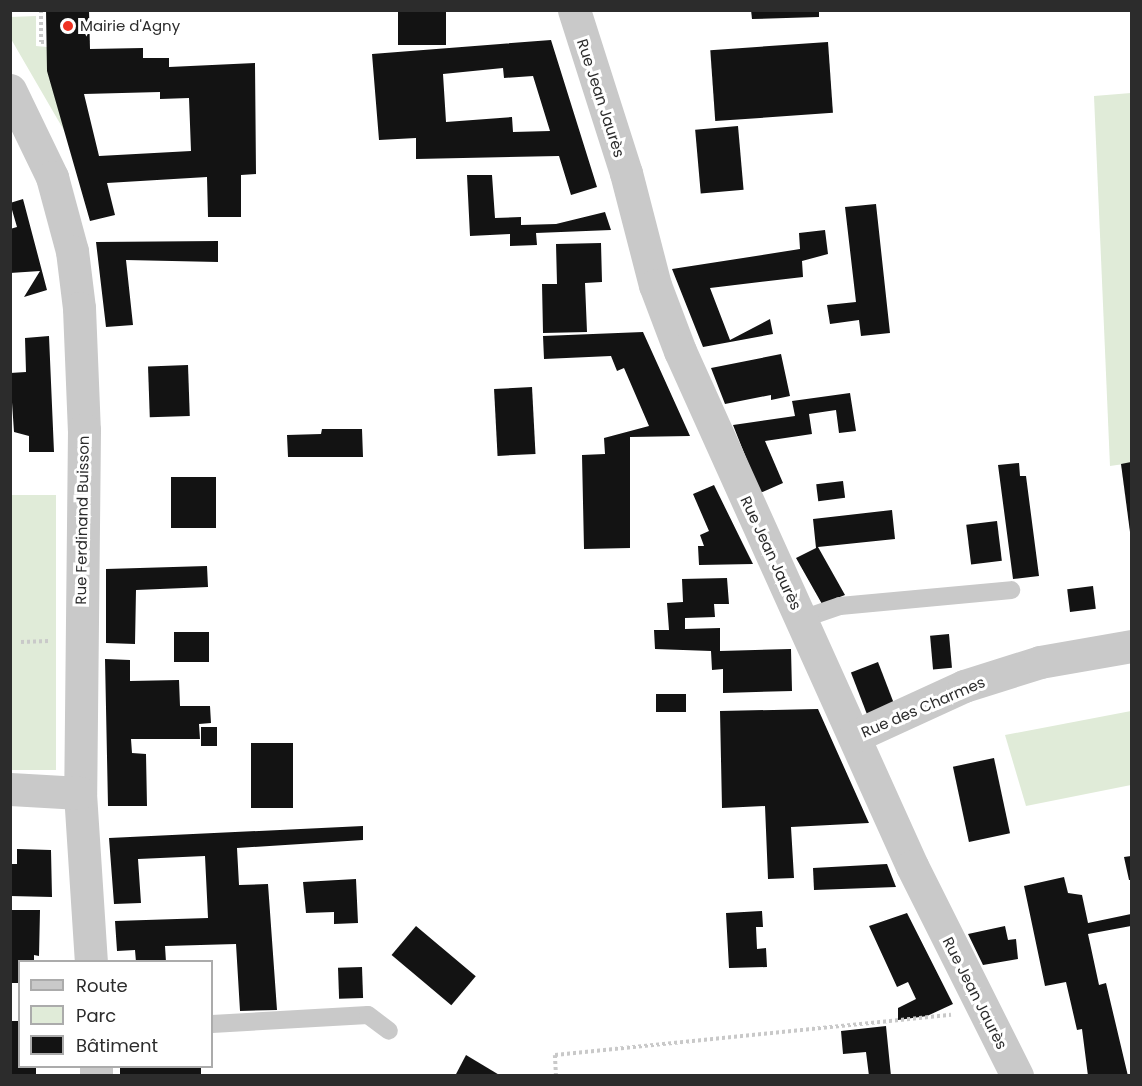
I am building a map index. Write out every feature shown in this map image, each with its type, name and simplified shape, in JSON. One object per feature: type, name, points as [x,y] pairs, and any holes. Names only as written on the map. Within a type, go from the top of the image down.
[{"type":"street","name":"Rue Jean Jaurès","points":[[574,10],[668,318],[855,736],[979,1004],[1017,1076]]},
{"type":"street","name":"Rue Ferdinand Buisson","points":[[10,90],[52,177],[72,251],[79,308],[84,430],[80,793],[91,960]]},
{"type":"street","name":"Rue des Charmes","points":[[855,736],[964,686],[1040,662],[1131,646]]},
{"type":"street","points":[[10,789],[80,793]]},
{"type":"lane","points":[[802,619],[840,606],[1011,590]]},
{"type":"lane","points":[[213,1024],[368,1015],[389,1030]]},
{"type":"path","points":[[40,10],[41,42],[47,42]]},
{"type":"path","points":[[556,1076],[555,1056],[945,1017],[979,1004]]},
{"type":"green space","points":[[36,16],[36,46],[47,47],[69,139],[11,39],[10,17]]},
{"type":"green space","points":[[1131,93],[1131,463],[1110,466],[1094,96]]},
{"type":"green space","points":[[10,495],[56,495],[56,770],[10,770]]},
{"type":"green space","points":[[1131,711],[1131,785],[1026,806],[1005,735]]},
{"type":"building","points":[[46,10],[89,10],[90,49],[143,48],[143,58],[169,58],[169,67],[255,63],[256,174],[241,175],[241,217],[208,217],[207,177],[107,183],[115,215],[90,221],[47,71]],"holes":[[[160,92],[160,99],[189,98],[191,151],[99,156],[84,94]]]},
{"type":"building","points":[[398,10],[446,10],[446,45],[398,45]]},
{"type":"building","points":[[751,10],[819,10],[819,17],[752,19]]},
{"type":"building","points":[[551,40],[597,187],[571,195],[559,156],[416,159],[416,138],[379,140],[372,54]],"holes":[[[503,68],[504,78],[533,76],[550,131],[513,132],[512,117],[446,122],[443,74]]]},
{"type":"building","points":[[828,42],[833,113],[715,121],[710,50]]},
{"type":"building","points":[[738,126],[744,190],[701,194],[695,130]]},
{"type":"building","points":[[467,175],[492,175],[495,218],[521,217],[521,225],[556,224],[605,212],[611,230],[536,233],[537,245],[510,246],[510,234],[470,236]]},
{"type":"building","points":[[23,199],[47,290],[24,297],[40,271],[10,273],[10,229],[17,227],[10,203]]},
{"type":"building","points":[[876,204],[890,333],[861,336],[859,320],[830,324],[827,305],[856,302],[845,207]]},
{"type":"building","points":[[825,230],[828,254],[802,261],[803,277],[710,288],[730,340],[770,319],[773,334],[703,347],[672,269],[800,249],[799,233]]},
{"type":"building","points":[[218,241],[218,262],[126,260],[133,325],[106,327],[96,242]]},
{"type":"building","points":[[601,243],[602,282],[585,283],[587,332],[543,333],[542,284],[557,284],[556,244]]},
{"type":"building","points":[[643,332],[690,436],[630,437],[630,548],[584,549],[582,455],[605,454],[604,438],[649,426],[624,368],[617,371],[611,356],[544,359],[543,336]]},
{"type":"building","points":[[49,336],[54,452],[29,452],[29,436],[14,432],[10,373],[26,372],[25,338]]},
{"type":"building","points":[[781,354],[790,396],[771,400],[771,395],[725,404],[711,368]]},
{"type":"building","points":[[188,365],[190,416],[150,417],[148,366]]},
{"type":"building","points":[[532,387],[536,454],[498,456],[494,389]]},
{"type":"building","points":[[850,393],[856,431],[839,433],[836,410],[809,414],[812,434],[765,441],[783,483],[760,493],[733,425],[795,416],[792,401]]},
{"type":"building","points":[[322,429],[362,429],[363,457],[288,457],[287,435],[321,434]]},
{"type":"building","points":[[1131,462],[1131,532],[1130,532],[1121,464]]},
{"type":"building","points":[[1019,463],[1020,476],[1026,476],[1039,576],[1013,579],[998,465]]},
{"type":"building","points":[[171,477],[216,477],[216,528],[171,528]]},
{"type":"building","points":[[843,481],[845,498],[818,501],[816,484]]},
{"type":"building","points":[[714,485],[753,564],[699,565],[698,546],[704,546],[700,535],[709,531],[693,494]]},
{"type":"building","points":[[892,510],[895,539],[818,547],[845,595],[822,604],[796,558],[816,548],[813,519]]},
{"type":"building","points":[[997,521],[1002,561],[971,564],[966,525]]},
{"type":"building","points":[[207,566],[208,587],[136,590],[135,644],[106,643],[106,569]]},
{"type":"building","points":[[727,578],[729,604],[714,604],[715,617],[685,618],[685,629],[720,628],[720,651],[791,649],[792,691],[723,693],[723,669],[712,670],[711,651],[655,649],[654,630],[669,630],[667,603],[683,602],[682,579]]},
{"type":"building","points":[[1093,586],[1096,609],[1070,612],[1067,589]]},
{"type":"building","points":[[174,632],[209,632],[209,662],[174,662]]},
{"type":"building","points":[[949,634],[952,668],[933,670],[930,636]]},
{"type":"building","points":[[105,659],[130,660],[130,681],[179,680],[180,706],[210,706],[211,723],[199,724],[200,739],[131,739],[132,753],[146,754],[147,806],[108,806]]},
{"type":"building","points":[[878,662],[895,707],[868,717],[851,672]]},
{"type":"building","points":[[656,694],[686,694],[686,712],[656,712]]},
{"type":"building","points":[[818,709],[869,823],[791,827],[794,878],[768,879],[765,806],[722,808],[720,711]]},
{"type":"building","points":[[201,727],[217,727],[217,746],[201,746]]},
{"type":"building","points":[[251,743],[293,743],[293,808],[251,808]]},
{"type":"building","points":[[994,758],[1010,833],[969,842],[953,767]]},
{"type":"building","points":[[363,826],[363,840],[237,848],[239,885],[268,884],[277,1010],[240,1011],[236,944],[165,946],[166,960],[136,960],[135,950],[117,951],[115,921],[208,918],[205,856],[138,859],[141,903],[114,904],[109,838]]},
{"type":"building","points":[[17,849],[51,850],[52,897],[10,896],[10,864],[17,864]]},
{"type":"building","points":[[1131,856],[1131,880],[1129,880],[1124,857]]},
{"type":"building","points":[[887,864],[896,887],[814,890],[813,868]]},
{"type":"building","points":[[1064,877],[1068,893],[1082,895],[1088,923],[1131,914],[1131,926],[1088,934],[1099,985],[1106,983],[1128,1076],[1088,1076],[1082,1029],[1077,1030],[1066,982],[1045,986],[1024,886]]},
{"type":"building","points":[[356,879],[358,923],[334,924],[334,912],[306,913],[303,882]]},
{"type":"building","points":[[10,910],[40,910],[39,956],[34,955],[34,960],[18,960],[18,983],[10,983]]},
{"type":"building","points":[[762,911],[763,927],[756,927],[757,949],[766,948],[767,967],[729,968],[726,913]]},
{"type":"building","points":[[907,913],[953,1004],[927,1016],[898,1020],[898,1008],[916,999],[908,982],[897,987],[869,926]]},
{"type":"building","points":[[416,926],[476,976],[451,1005],[392,955]]},
{"type":"building","points":[[1005,926],[1008,940],[1016,939],[1018,959],[983,965],[968,934]]},
{"type":"building","points":[[362,967],[363,998],[339,999],[338,968]]},
{"type":"building","points":[[10,1021],[18,1021],[18,1068],[36,1068],[36,1076],[10,1076]]},
{"type":"building","points":[[886,1026],[891,1076],[869,1076],[866,1052],[843,1054],[841,1031]]},
{"type":"building","points":[[466,1055],[501,1076],[455,1076]]},
{"type":"building","points":[[120,1068],[201,1068],[201,1076],[120,1076]]},
{"type":"place","name":"Mairie d'Agny","points":[[68,26]]}]
